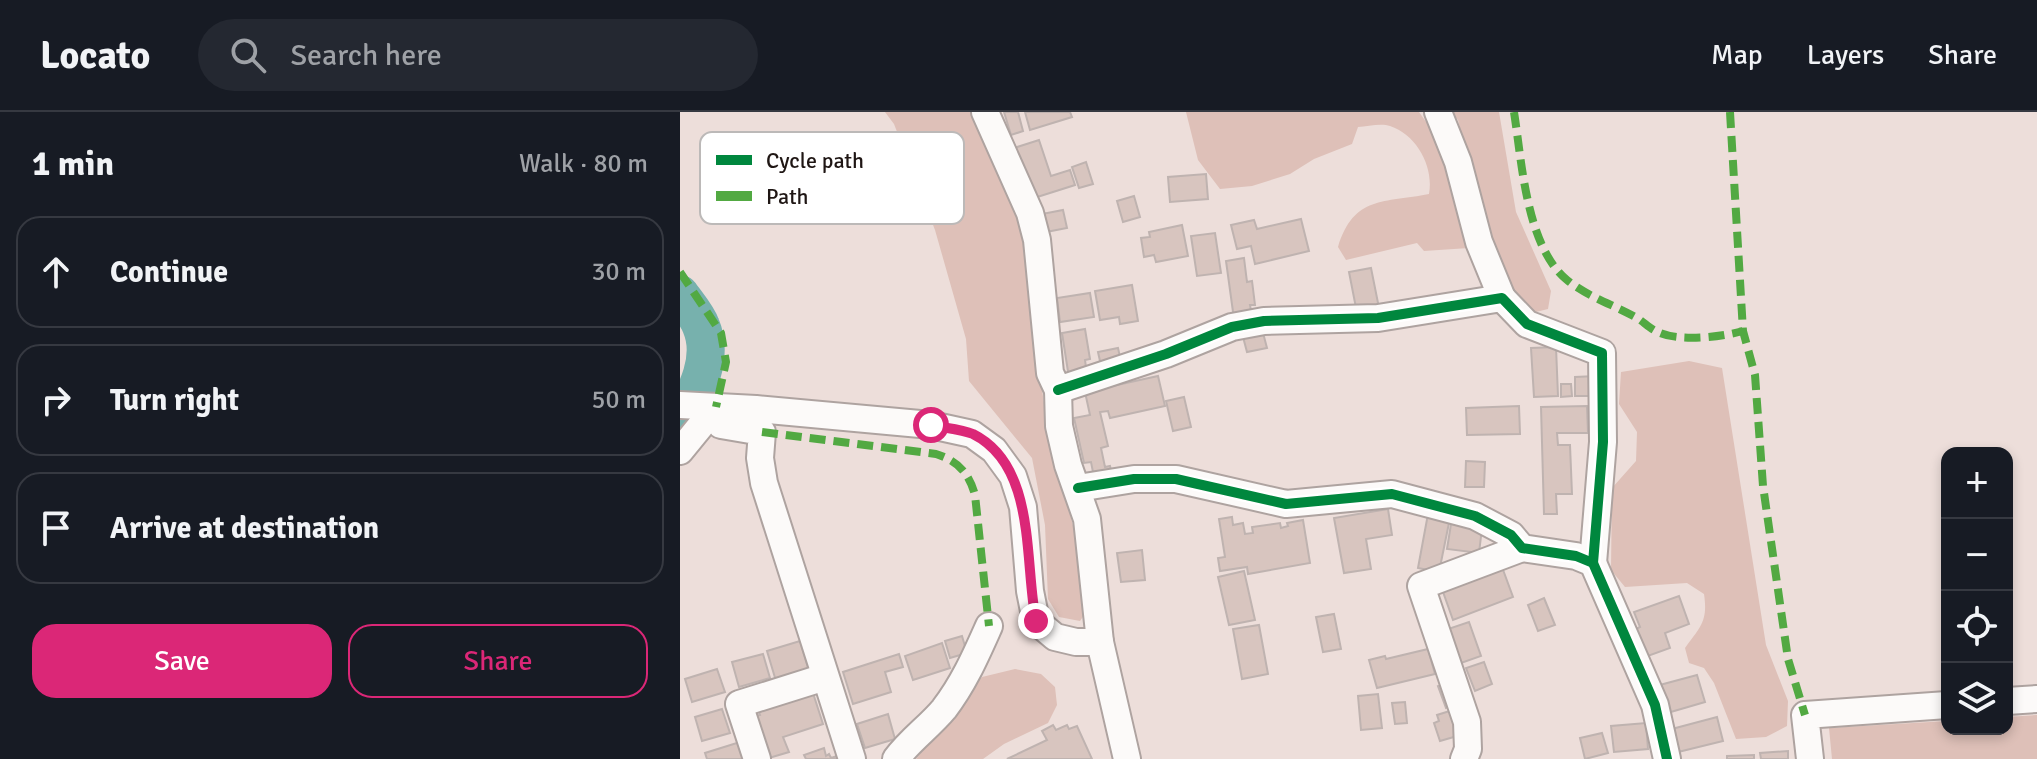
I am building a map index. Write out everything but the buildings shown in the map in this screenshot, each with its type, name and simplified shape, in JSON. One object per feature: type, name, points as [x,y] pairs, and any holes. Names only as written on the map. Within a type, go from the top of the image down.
[{"type":"street","points":[[985,112],[1030,213],[1037,240],[1050,373],[1058,390],[1059,426],[1068,465],[1087,519],[1100,642],[1127,759]]},
{"type":"street","points":[[1438,112],[1458,162],[1479,242],[1502,298],[1527,324],[1602,353],[1603,442],[1593,563],[1655,705],[1667,759]]},
{"type":"street","points":[[1058,390],[1166,354],[1232,327],[1264,321],[1378,318],[1502,298]]},
{"type":"street","points":[[700,406],[931,425],[972,434],[994,450],[1013,476],[1023,507],[1030,591],[1036,621],[1055,637],[1076,642],[1100,642]]},
{"type":"street","points":[[680,451],[700,406]]},
{"type":"street","points":[[700,406],[721,425],[762,432],[760,458],[764,483],[852,759]]},
{"type":"street","points":[[1078,488],[1134,479],[1176,479],[1286,504],[1392,494],[1475,516],[1511,535],[1522,548]]},
{"type":"street","points":[[1464,759],[1468,749],[1467,722],[1421,586],[1522,548],[1576,556],[1593,563]]},
{"type":"street","points":[[896,759],[907,743],[942,711],[966,679],[989,626]]},
{"type":"street","points":[[757,759],[739,704],[825,677]]},
{"type":"street","points":[[2013,701],[2037,699]]},
{"type":"street","points":[[1810,759],[1805,715],[1941,705]]},
{"type":"shaded area","points":[[885,112],[977,112],[1025,227],[1039,371],[1049,434],[1082,560],[1087,611],[1080,621],[1059,617],[1048,599],[1045,525],[1032,458],[969,381],[966,339],[933,224],[964,224],[964,132],[897,132]]},
{"type":"shaded area","points":[[1186,112],[1419,112],[1441,143],[1469,248],[1424,251],[1417,243],[1346,260],[1338,247],[1345,230],[1362,210],[1385,201],[1429,194],[1429,173],[1422,153],[1400,130],[1383,125],[1358,127],[1352,144],[1314,159],[1290,174],[1252,186],[1220,189],[1198,160]]},
{"type":"shaded area","points":[[1451,112],[1499,112],[1516,212],[1551,291],[1548,309],[1532,313],[1511,288],[1487,235],[1458,120]]},
{"type":"shaded area","points":[[1689,361],[1722,368],[1766,645],[1788,701],[1787,726],[1766,737],[1736,739],[1714,683],[1704,668],[1689,663],[1685,648],[1702,623],[1704,594],[1687,583],[1625,587],[1611,570],[1612,488],[1636,461],[1637,432],[1619,404],[1621,372]]},
{"type":"shaded area","points":[[1015,669],[1041,674],[1055,687],[1057,705],[1048,723],[1004,744],[983,759],[916,759],[982,677]]},
{"type":"shaded area","points":[[2037,715],[2037,759],[1832,759],[1829,728],[1941,721],[1941,735],[2013,735],[2013,717]]},
{"type":"waterway","points":[[680,294],[699,322],[706,351],[701,376],[680,422]]},
{"type":"marked path","points":[[1514,112],[1523,178],[1534,225],[1553,265],[1567,280],[1667,335],[1700,338],[1743,331]]},
{"type":"marked path","points":[[1730,112],[1743,331],[1755,375],[1763,486],[1788,659],[1805,715]]},
{"type":"marked path","points":[[680,272],[721,333],[726,362],[716,407]]},
{"type":"marked path","points":[[762,432],[936,454],[956,464],[966,474],[975,495],[989,626]]},
{"type":"cycle path","points":[[1058,390],[1166,354],[1232,327],[1264,321],[1378,318],[1502,298],[1527,324],[1602,353],[1603,442],[1593,563]]},
{"type":"cycle path","points":[[1078,488],[1134,479],[1176,479],[1286,504],[1392,494],[1475,516],[1511,535],[1522,548],[1576,556],[1593,563],[1655,705],[1667,759]]},
{"type":"route","points":[[931,425],[972,434],[994,450],[1013,476],[1023,507],[1030,591],[1036,621]]}]
